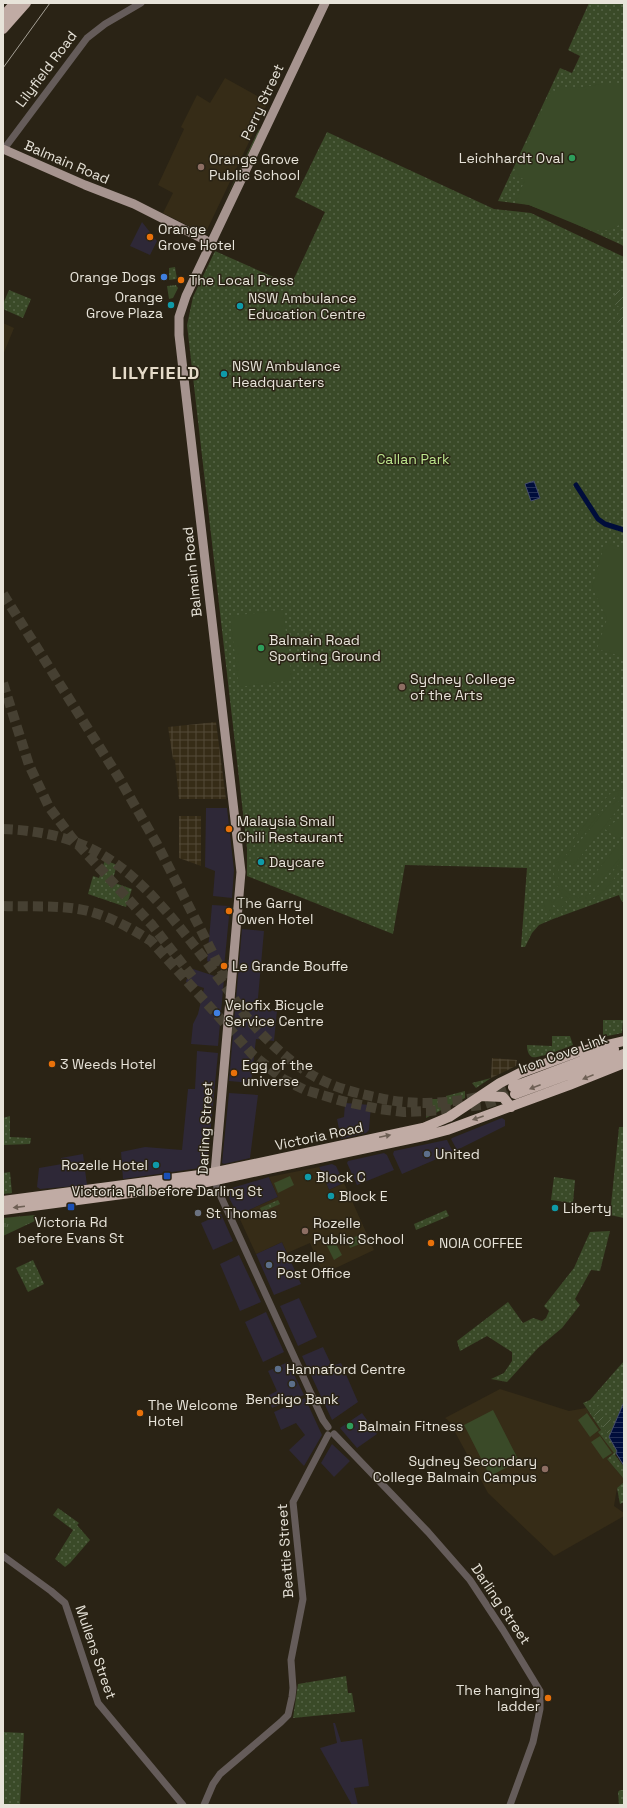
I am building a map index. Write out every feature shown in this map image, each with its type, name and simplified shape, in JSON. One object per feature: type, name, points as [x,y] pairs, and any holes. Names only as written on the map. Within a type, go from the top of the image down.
[{"type":"highway","points":[[3,16],[15,3]]},
{"type":"highway","points":[[3,29],[26,3]]},
{"type":"highway","name":"Victoria Road","points":[[341,1150],[432,1125],[449,1117],[500,1083],[527,1070],[577,1052],[624,1041]]},
{"type":"highway","name":"Iron Cove Link","points":[[624,1046],[561,1067],[514,1090],[624,1054]]},
{"type":"highway","name":"Victoria Road","points":[[3,1210],[215,1177],[341,1150],[444,1131],[511,1107],[624,1063]]},
{"type":"highway","points":[[482,1096],[503,1097],[511,1107]]},
{"type":"highway","name":"Victoria Road","points":[[3,1201],[215,1177]]},
{"type":"main road","name":"Perry Street","points":[[309,35],[320,3]]},
{"type":"main road","name":"Perry Street","points":[[210,245],[325,3]]},
{"type":"main road","name":"Balmain Road","points":[[3,150],[120,200],[134,204],[205,240],[210,245],[182,305],[178,329],[240,862],[241,877],[239,902]]},
{"type":"main road","name":"Darling Street","points":[[215,1177],[239,902]]},
{"type":"street","name":"Lilyfield Road","points":[[3,150],[83,42],[105,24],[141,3]]},
{"type":"street","name":"Darling Street","points":[[215,1177],[217,1188],[240,1239],[323,1420],[328,1427],[326,1432],[331,1435],[428,1532],[472,1583],[539,1688],[541,1698],[534,1737],[510,1805]]},
{"type":"street","name":"Beattie Street","points":[[204,1805],[213,1784],[220,1774],[288,1715],[293,1688],[291,1660],[303,1599],[293,1502],[331,1435]]},
{"type":"street","name":"Mullens Street","points":[[3,1556],[51,1591],[65,1604],[98,1703],[183,1805]]},
{"type":"shaded area","name":"Orange Grove Public School","points":[[225,78],[268,102],[205,234],[163,213],[173,193],[158,185],[184,129],[181,127],[197,95],[210,103]]},
{"type":"shaded area","points":[[142,222],[157,241],[150,255],[130,246]]},
{"type":"shaded area","points":[[3,323],[14,328],[3,355]]},
{"type":"shaded area","points":[[534,481],[540,498],[531,501],[525,484]]},
{"type":"shaded area","points":[[216,722],[226,799],[179,799],[175,760],[173,759],[168,727]]},
{"type":"shaded area","points":[[206,808],[227,808],[234,870],[232,898],[213,896],[215,871],[205,867]]},
{"type":"shaded area","points":[[179,816],[201,816],[201,866],[179,858]]},
{"type":"shaded area","points":[[212,905],[230,906],[224,968],[207,961]]},
{"type":"shaded area","points":[[242,929],[264,931],[257,1009],[277,1011],[274,1041],[256,1039],[251,1083],[229,1081]]},
{"type":"shaded area","points":[[190,968],[224,979],[218,1046],[191,1044],[193,1024],[198,1014],[204,988],[186,982]]},
{"type":"shaded area","points":[[197,1051],[218,1053],[207,1167],[123,1179],[121,1152],[145,1147],[182,1150],[188,1089],[195,1089]]},
{"type":"shaded area","points":[[492,1058],[517,1060],[516,1066],[491,1078]]},
{"type":"shaded area","points":[[229,1093],[258,1095],[250,1158],[224,1164],[222,1163]]},
{"type":"shaded area","points":[[345,1103],[371,1105],[369,1130],[366,1133],[341,1139],[337,1119],[344,1117]]},
{"type":"shaded area","points":[[502,1118],[505,1120],[505,1126],[457,1150],[451,1139],[452,1138]]},
{"type":"shaded area","points":[[447,1140],[453,1152],[402,1174],[393,1154],[394,1151]]},
{"type":"shaded area","points":[[384,1153],[387,1155],[394,1170],[357,1185],[347,1163],[348,1161]]},
{"type":"shaded area","points":[[83,1154],[87,1185],[40,1189],[37,1187],[39,1168],[62,1164],[61,1158]]},
{"type":"shaded area","points":[[332,1164],[336,1166],[344,1183],[329,1190],[319,1167]]},
{"type":"shaded area","name":"Rozelle Public School","points":[[319,1167],[329,1190],[344,1183],[374,1250],[323,1274],[310,1243],[287,1253],[282,1242],[256,1254],[238,1215],[278,1197],[269,1177]]},
{"type":"shaded area","points":[[269,1177],[278,1197],[238,1215],[225,1190]]},
{"type":"shaded area","points":[[221,1214],[233,1241],[213,1250],[201,1223]]},
{"type":"shaded area","points":[[282,1242],[301,1284],[274,1295],[256,1254]]},
{"type":"shaded area","points":[[239,1255],[261,1302],[240,1311],[220,1264]]},
{"type":"shaded area","points":[[299,1298],[317,1337],[298,1346],[280,1306]]},
{"type":"shaded area","points":[[266,1312],[284,1352],[263,1362],[245,1322]]},
{"type":"shaded area","points":[[323,1347],[332,1366],[341,1363],[358,1402],[332,1420],[302,1356]]},
{"type":"shaded area","points":[[288,1362],[304,1395],[272,1408],[267,1396],[277,1391],[268,1371]]},
{"type":"shaded area","name":"Sydney Secondary College Balmain Campus","points":[[500,1389],[569,1411],[586,1408],[601,1430],[599,1432],[614,1453],[607,1459],[624,1479],[624,1482],[617,1488],[614,1506],[624,1513],[624,1516],[554,1556],[488,1493],[449,1421],[445,1418]]},
{"type":"shaded area","points":[[305,1398],[322,1435],[304,1466],[289,1450],[305,1435],[296,1423],[281,1430],[274,1412]]},
{"type":"shaded area","points":[[624,1402],[624,1466],[609,1437]]},
{"type":"shaded area","points":[[362,1413],[377,1434],[357,1448],[340,1428]]},
{"type":"shaded area","points":[[332,1444],[350,1461],[334,1477],[321,1463]]},
{"type":"shaded area","points":[[333,1723],[335,1723],[341,1742],[362,1739],[369,1786],[354,1788],[358,1805],[352,1805],[320,1748],[337,1743]]},
{"type":"green space","name":"Leichhardt Oval","points":[[589,3],[624,3],[624,246],[563,218],[529,205],[498,201],[560,68],[572,73],[580,56],[568,50]]},
{"type":"green space","name":"Leichhardt Oval","points":[[601,84],[624,84],[624,223],[608,230],[592,231],[529,205],[515,202],[525,180],[518,176],[516,178],[512,176],[551,90],[555,91],[556,88],[564,85],[566,88],[579,88]]},
{"type":"green space","points":[[259,129],[260,130],[224,202]]},
{"type":"green space","name":"Callan Park","points":[[327,132],[494,209],[531,213],[624,257],[624,903],[619,895],[539,925],[532,933],[525,947],[521,947],[527,868],[405,865],[393,934],[247,876],[247,848],[187,325],[193,297],[215,251],[291,285],[325,212],[295,197]]},
{"type":"green space","points":[[175,267],[177,279],[169,280],[169,268]]},
{"type":"green space","points":[[176,285],[178,288],[173,298],[169,299],[167,286]]},
{"type":"green space","points":[[618,289],[624,292],[624,325],[615,321],[621,308],[611,302]]},
{"type":"green space","points":[[9,290],[31,299],[23,318],[3,309],[3,304]]},
{"type":"green space","points":[[605,543],[624,549],[624,657],[597,649],[607,619],[592,587]]},
{"type":"green space","name":"Balmain Road Sporting Ground","points":[[283,610],[292,680],[239,687],[230,616]]},
{"type":"green space","points":[[624,789],[624,794],[615,797],[608,802],[560,863],[558,878],[564,889],[573,896],[581,897],[590,894],[598,888],[624,857],[624,865],[602,893],[592,899],[574,901],[561,892],[557,885],[554,877],[554,868],[557,860],[605,799],[611,793]]},
{"type":"green space","points":[[617,800],[622,804],[573,866],[565,860],[610,804],[613,805]]},
{"type":"green space","points":[[624,815],[624,828],[619,840],[605,829]]},
{"type":"green space","points":[[624,837],[624,853],[597,886],[590,880]]},
{"type":"green space","points":[[105,860],[117,865],[112,882],[132,889],[126,907],[88,894],[93,876],[99,878]]},
{"type":"green space","points":[[559,897],[560,900],[563,897],[571,911],[562,906],[563,914],[552,903]]},
{"type":"green space","points":[[543,900],[552,901],[550,918],[548,918]]},
{"type":"green space","points":[[603,1020],[623,1020],[622,1033],[603,1037]]},
{"type":"green space","points":[[552,1036],[570,1036],[573,1045],[540,1056],[532,1057],[530,1055],[527,1045],[552,1046]]},
{"type":"green space","points":[[491,1078],[476,1088],[472,1083]]},
{"type":"green space","points":[[465,1091],[465,1098],[426,1118],[427,1099],[446,1099],[446,1096]]},
{"type":"green space","points":[[10,1116],[10,1137],[31,1138],[30,1144],[3,1145],[3,1118]]},
{"type":"green space","points":[[619,1127],[624,1127],[624,1218],[610,1215]]},
{"type":"green space","points":[[10,1172],[12,1193],[3,1194],[3,1173]]},
{"type":"green space","points":[[290,1176],[294,1185],[278,1193],[274,1183]]},
{"type":"green space","points":[[554,1177],[575,1180],[573,1203],[551,1200]]},
{"type":"green space","points":[[278,1200],[280,1204],[262,1212],[260,1208]]},
{"type":"green space","points":[[446,1210],[449,1216],[416,1230],[414,1224]]},
{"type":"green space","points":[[35,1215],[37,1220],[3,1236],[3,1218]]},
{"type":"green space","points":[[610,1231],[600,1271],[591,1270],[575,1299],[580,1305],[562,1328],[538,1348],[507,1382],[491,1379],[504,1373],[512,1361],[512,1352],[487,1336],[460,1351],[457,1341],[508,1302],[523,1323],[533,1318],[542,1321],[546,1318],[549,1311],[544,1306],[574,1268],[590,1232]]},
{"type":"green space","points":[[362,1234],[365,1242],[350,1248],[347,1240]]},
{"type":"green space","points":[[334,1240],[342,1255],[334,1260],[326,1244]]},
{"type":"green space","points":[[33,1260],[44,1284],[28,1292],[16,1268]]},
{"type":"green space","points":[[624,1361],[624,1402],[609,1437],[617,1451],[615,1455],[624,1467],[624,1479],[607,1459],[614,1453],[598,1432],[601,1430],[583,1403],[590,1400]]},
{"type":"green space","points":[[602,1402],[604,1404],[600,1410],[601,1415],[608,1420],[610,1418],[613,1424],[608,1434],[592,1412]]},
{"type":"green space","points":[[493,1410],[519,1461],[490,1476],[464,1425]]},
{"type":"green space","points":[[587,1413],[599,1430],[590,1437],[578,1420]]},
{"type":"green space","points":[[600,1436],[612,1453],[603,1459],[591,1442]]},
{"type":"green space","points":[[624,1482],[624,1502],[620,1504],[617,1488]]},
{"type":"green space","points":[[58,1508],[79,1523],[77,1525],[90,1540],[65,1567],[55,1559],[73,1530],[53,1515]]},
{"type":"green space","points":[[346,1676],[348,1693],[352,1693],[355,1712],[293,1718],[298,1684]]},
{"type":"green space","points":[[3,1732],[24,1733],[20,1805],[3,1805]]},
{"type":"green space","points":[[620,1790],[624,1790],[624,1805],[619,1805],[618,1792]]},
{"type":"waterway","points":[[576,485],[598,519],[605,524],[624,530]]},
{"type":"tunnel","points":[[3,594],[119,778],[157,844],[228,983]]},
{"type":"tunnel","points":[[3,683],[29,765],[49,807],[72,838],[152,925],[194,979]]},
{"type":"tunnel","points":[[3,829],[41,833],[66,839],[90,848],[120,867],[138,882],[172,918],[231,994],[245,1015],[260,1032],[276,1048],[312,1075],[336,1086],[361,1094],[413,1103],[464,1100],[513,1087]]},
{"type":"tunnel","points":[[3,906],[59,907],[88,911],[116,921],[143,936],[151,941],[253,1055],[283,1079],[305,1090],[342,1101],[379,1109],[404,1112],[430,1111],[482,1105],[515,1094]]},
{"type":"tram line","points":[[3,68],[50,3]]},
{"type":"place","name":"Leichhardt Oval","points":[[572,158]]},
{"type":"place","name":"Orange Grove Public School","points":[[201,167]]},
{"type":"place","name":"Orange Grove Hotel","points":[[150,237]]},
{"type":"place","name":"Orange Dogs","points":[[164,277]]},
{"type":"place","name":"The Local Press","points":[[181,280]]},
{"type":"place","name":"Orange Grove Plaza","points":[[171,305]]},
{"type":"place","name":"NSW Ambulance Education Centre","points":[[240,306]]},
{"type":"place","name":"NSW Ambulance Headquarters","points":[[224,374]]},
{"type":"place","name":"Balmain Road Sporting Ground","points":[[261,648]]},
{"type":"place","name":"Sydney College of the Arts","points":[[402,687]]},
{"type":"place","name":"Malaysia Small Chili Restaurant","points":[[229,829]]},
{"type":"place","name":"Daycare","points":[[261,862]]},
{"type":"place","name":"The Garry Owen Hotel","points":[[229,911]]},
{"type":"place","name":"Le Grande Bouffe","points":[[224,966]]},
{"type":"place","name":"Velofix Bicycle Service Centre","points":[[217,1013]]},
{"type":"place","name":"3 Weeds Hotel","points":[[52,1064]]},
{"type":"place","name":"Egg of the universe","points":[[234,1073]]},
{"type":"place","name":"United","points":[[427,1154]]},
{"type":"place","name":"Rozelle Hotel","points":[[156,1165]]},
{"type":"place","name":"Victoria Rd before Darling St","points":[[167,1176]]},
{"type":"place","name":"Block C","points":[[308,1177]]},
{"type":"place","name":"Block E","points":[[331,1196]]},
{"type":"place","name":"Victoria Rd before Evans St","points":[[71,1207]]},
{"type":"place","name":"Liberty","points":[[555,1208]]},
{"type":"place","name":"St Thomas","points":[[198,1213]]},
{"type":"place","name":"Rozelle Public School","points":[[305,1231]]},
{"type":"place","name":"NOIA COFFEE","points":[[431,1243]]},
{"type":"place","name":"Rozelle Post Office","points":[[269,1265]]},
{"type":"place","name":"Hannaford Centre","points":[[278,1369]]},
{"type":"place","name":"Bendigo Bank","points":[[292,1384]]},
{"type":"place","name":"The Welcome Hotel","points":[[140,1413]]},
{"type":"place","name":"Balmain Fitness","points":[[350,1426]]},
{"type":"place","name":"Sydney Secondary College Balmain Campus","points":[[545,1469]]},
{"type":"place","name":"The hanging ladder","points":[[548,1698]]},
{"type":"district","name":"LILYFIELD","points":[[156,373]]}]
